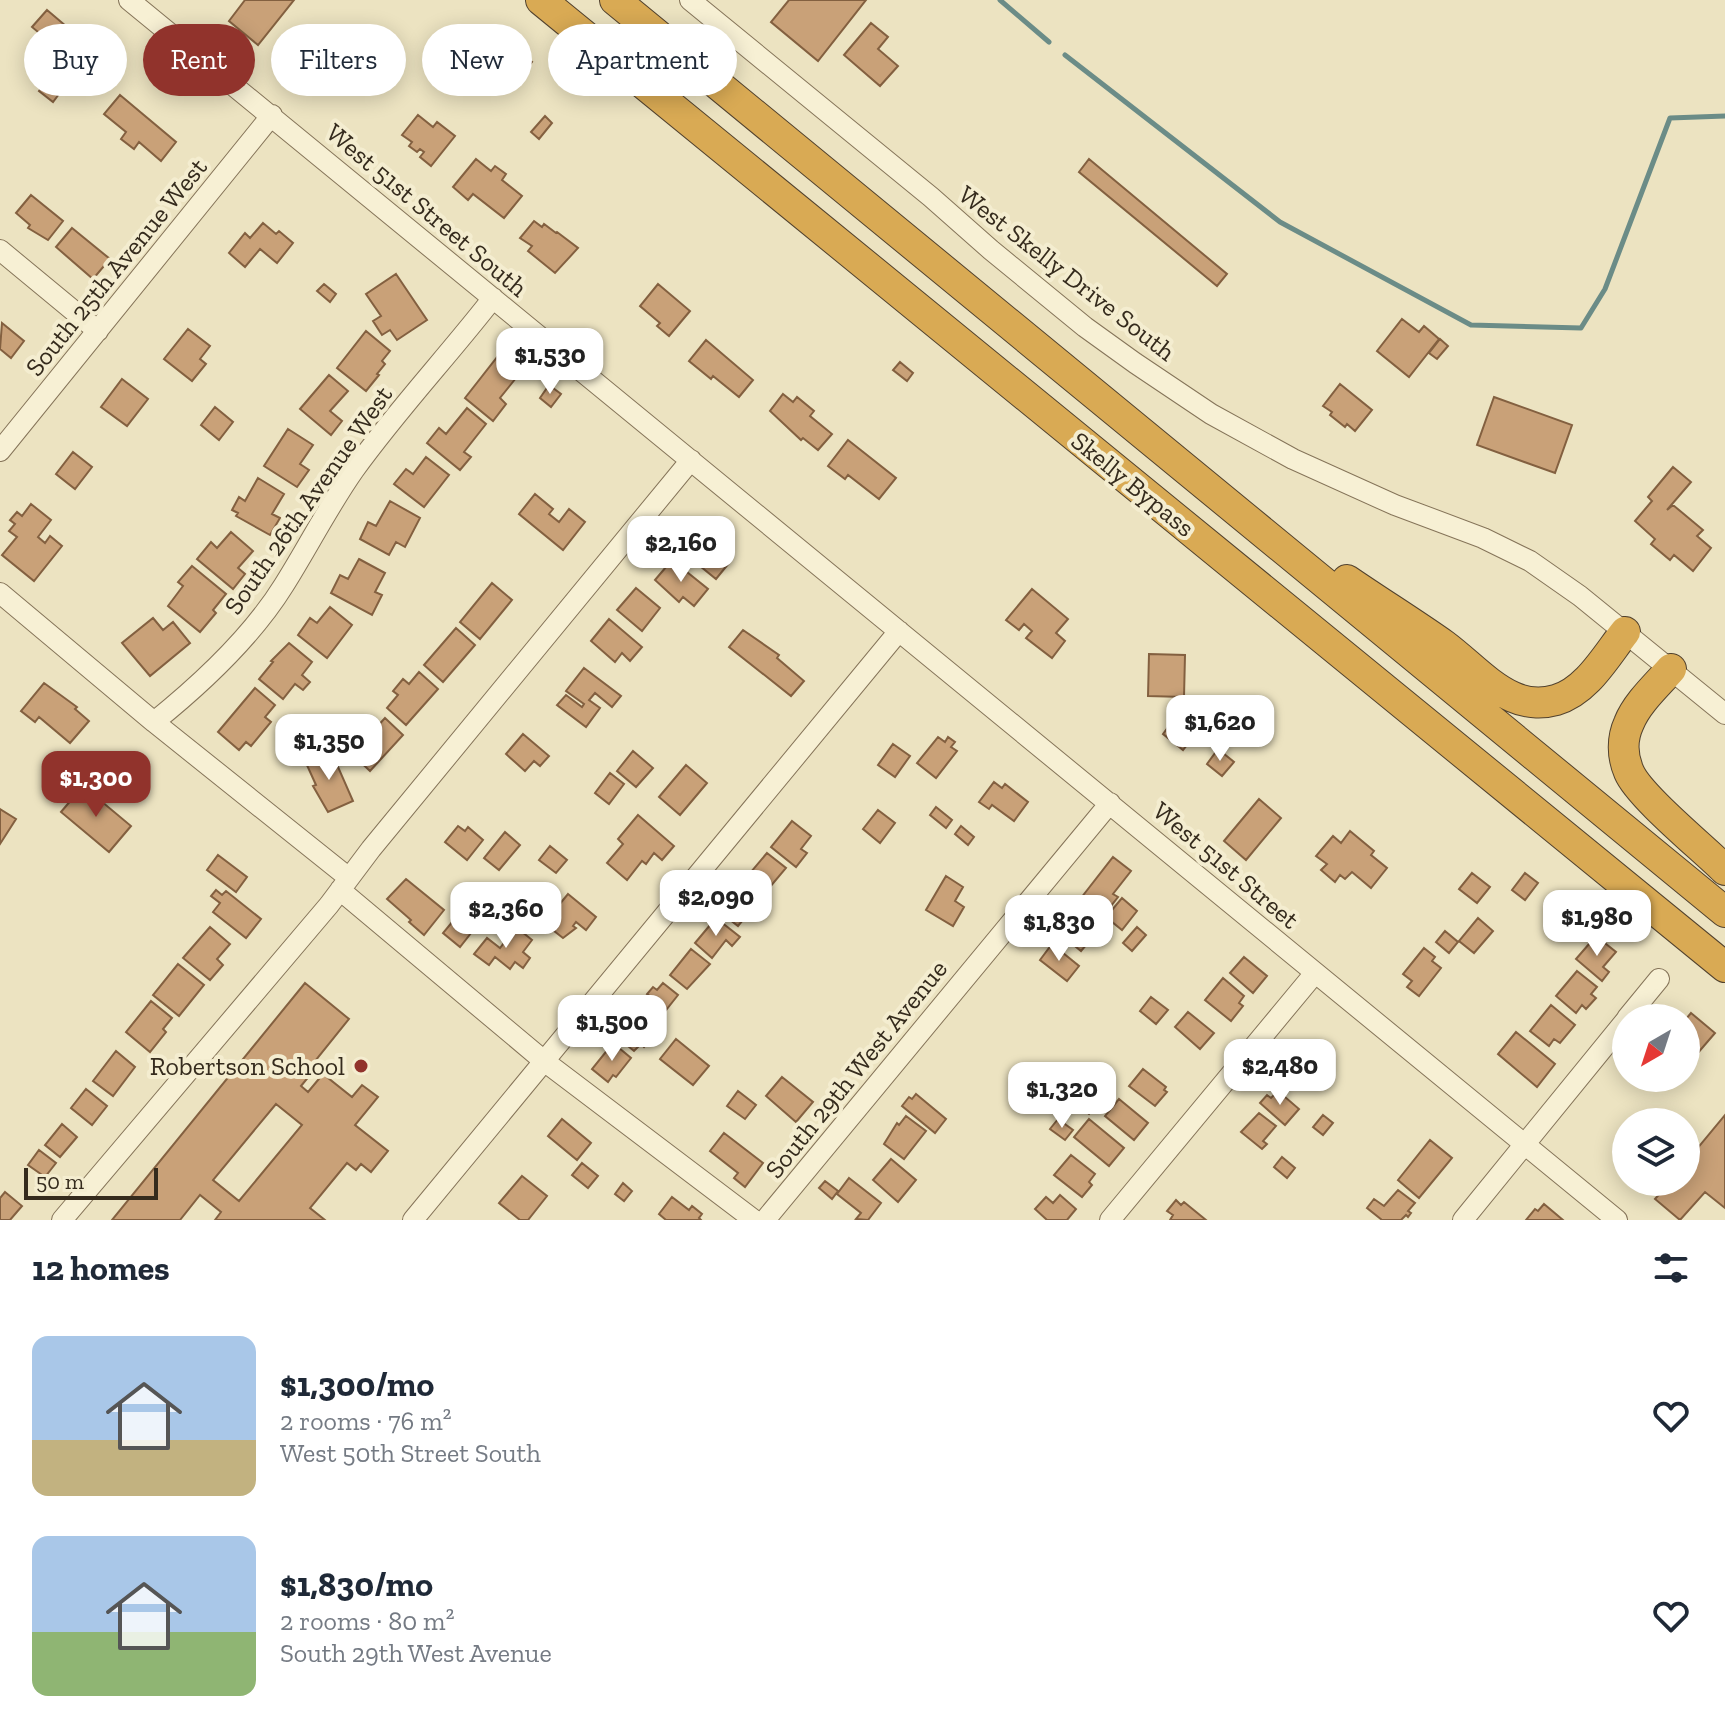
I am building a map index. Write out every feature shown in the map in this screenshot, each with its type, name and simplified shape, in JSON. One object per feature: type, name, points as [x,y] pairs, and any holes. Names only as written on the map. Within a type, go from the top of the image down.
[{"type":"highway","name":"Skelly Bypass","points":[[541,0],[1725,967]]},
{"type":"highway","name":"Skelly Bypass","points":[[615,0],[1725,912]]},
{"type":"highway","points":[[1190,474],[1445,646],[1514,698],[1542,703],[1573,692],[1586,681],[1625,632]]},
{"type":"highway","points":[[1671,669],[1629,721],[1623,749],[1625,762],[1630,775],[1643,790],[1725,870]]},
{"type":"street","name":"West 51st Street South","points":[[129,0],[691,460]]},
{"type":"street","name":"West Skelly Drive South","points":[[690,0],[1085,327],[1164,383],[1211,414],[1293,459],[1395,505],[1483,538],[1530,561],[1625,632],[1725,714]]},
{"type":"street","name":"South 25th Avenue West","points":[[0,451],[272,115]]},
{"type":"street","points":[[0,250],[98,331]]},
{"type":"street","name":"South 26th Avenue West","points":[[154,722],[215,669],[267,608],[358,465],[493,298]]},
{"type":"street","points":[[62,1220],[345,884],[691,460]]},
{"type":"street","name":"West 51st Street","points":[[691,460],[1617,1220]]},
{"type":"street","points":[[0,593],[345,884],[544,1061],[754,1220]]},
{"type":"street","points":[[413,1220],[899,631]]},
{"type":"street","name":"South 29th West Avenue","points":[[765,1220],[1110,803]]},
{"type":"street","points":[[1110,1220],[1315,973]]},
{"type":"street","points":[[1639,1004],[1659,979]]},
{"type":"street","points":[[1463,1220],[1612,1038]]},
{"type":"building","points":[[245,0],[294,0],[275,24],[271,24],[271,29],[258,45],[255,43],[255,24],[233,24],[229,21]]},
{"type":"building","points":[[789,0],[866,0],[818,61],[771,22]]},
{"type":"building","points":[[47,10],[64,24],[35,24]]},
{"type":"building","points":[[871,23],[888,37],[878,49],[898,66],[880,86],[844,55]]},
{"type":"building","points":[[121,96],[176,142],[161,161],[139,142],[134,149],[121,139],[126,132],[104,114]]},
{"type":"building","points":[[418,115],[433,127],[437,122],[455,136],[431,166],[420,157],[424,152],[420,149],[417,152],[409,146],[412,142],[402,135]]},
{"type":"building","points":[[545,116],[552,123],[539,139],[531,132]]},
{"type":"building","points":[[476,159],[491,171],[495,166],[506,174],[502,180],[522,196],[504,218],[473,194],[468,200],[453,187]]},
{"type":"building","points":[[1089,159],[1227,274],[1217,286],[1079,172]]},
{"type":"building","points":[[31,195],[63,221],[48,240],[28,228],[30,225],[16,213]]},
{"type":"building","points":[[534,221],[542,227],[544,224],[578,248],[555,273],[528,251],[532,246],[520,238]]},
{"type":"building","points":[[263,223],[293,243],[277,263],[260,249],[245,267],[229,253],[245,233],[250,238]]},
{"type":"building","points":[[72,228],[110,259],[93,279],[56,247]]},
{"type":"building","points":[[396,274],[427,320],[397,340],[390,330],[382,335],[373,321],[381,316],[366,294]]},
{"type":"building","points":[[324,284],[336,294],[330,302],[317,291]]},
{"type":"building","points":[[658,284],[690,311],[669,336],[657,326],[660,323],[640,306]]},
{"type":"building","points":[[1402,319],[1419,332],[1424,326],[1439,339],[1409,377],[1377,351]]},
{"type":"building","points":[[2,323],[24,341],[11,358],[0,349]]},
{"type":"building","points":[[188,329],[210,346],[200,359],[206,364],[192,381],[164,359]]},
{"type":"building","points":[[366,331],[390,351],[382,361],[385,364],[379,375],[366,391],[337,368]]},
{"type":"building","points":[[1440,339],[1448,346],[1437,359],[1429,353]]},
{"type":"building","points":[[706,340],[753,380],[739,397],[689,361]]},
{"type":"building","points":[[498,356],[520,373],[500,398],[506,404],[493,421],[465,398]]},
{"type":"building","points":[[900,362],[913,373],[907,381],[893,370]]},
{"type":"building","points":[[329,375],[348,391],[330,411],[342,421],[331,435],[300,409]]},
{"type":"building","points":[[122,379],[148,399],[127,426],[101,407]]},
{"type":"building","points":[[1340,384],[1372,410],[1355,431],[1347,424],[1345,427],[1323,406]]},
{"type":"building","points":[[549,385],[561,394],[551,407],[540,398]]},
{"type":"building","points":[[783,394],[793,402],[797,397],[814,411],[810,416],[832,434],[818,450],[803,438],[801,440],[770,411]]},
{"type":"building","points":[[1494,397],[1572,425],[1555,473],[1477,445]]},
{"type":"building","points":[[215,407],[233,422],[219,440],[201,425]]},
{"type":"building","points":[[467,408],[486,424],[464,452],[471,457],[460,470],[427,443],[439,428],[446,434]]},
{"type":"building","points":[[288,429],[313,445],[300,464],[309,470],[297,487],[264,466]]},
{"type":"building","points":[[848,440],[896,478],[879,499],[848,475],[845,479],[828,466]]},
{"type":"building","points":[[73,452],[92,467],[75,489],[56,474]]},
{"type":"building","points":[[426,457],[449,475],[424,507],[394,484],[406,469],[413,474]]},
{"type":"building","points":[[1673,467],[1691,482],[1667,510],[1673,505],[1703,530],[1697,536],[1711,548],[1693,571],[1674,555],[1670,560],[1651,544],[1655,539],[1635,521],[1652,501],[1648,497]]},
{"type":"building","points":[[258,478],[284,494],[272,514],[280,518],[270,535],[236,516],[238,513],[232,510],[239,497],[245,501]]},
{"type":"building","points":[[535,494],[553,509],[549,514],[559,522],[569,509],[585,522],[563,550],[519,514]]},
{"type":"building","points":[[390,501],[420,518],[405,547],[396,542],[389,555],[360,539],[368,522],[376,526]]},
{"type":"building","points":[[31,504],[51,520],[38,537],[45,543],[50,536],[62,546],[34,581],[2,555],[17,537],[9,531],[15,524],[10,520],[17,512],[22,516]]},
{"type":"building","points":[[231,532],[253,551],[238,568],[245,574],[233,589],[197,559],[211,542],[217,548]]},
{"type":"building","points":[[709,532],[726,546],[719,554],[729,563],[716,579],[689,557]]},
{"type":"building","points":[[359,559],[385,573],[375,592],[382,595],[372,615],[331,593],[340,575],[348,579]]},
{"type":"building","points":[[672,560],[708,589],[694,606],[683,597],[679,602],[655,580]]},
{"type":"building","points":[[192,566],[226,594],[213,610],[216,613],[200,632],[168,606],[183,586],[178,582]]},
{"type":"building","points":[[492,583],[512,600],[480,639],[460,622]]},
{"type":"building","points":[[636,588],[660,608],[642,631],[617,610]]},
{"type":"building","points":[[1032,589],[1068,619],[1056,633],[1065,641],[1052,658],[1026,638],[1032,631],[1024,624],[1019,630],[1006,620]]},
{"type":"building","points":[[330,607],[352,625],[327,658],[298,635],[310,618],[317,623]]},
{"type":"building","points":[[153,618],[163,630],[173,622],[190,643],[150,676],[122,643]]},
{"type":"building","points":[[609,619],[642,647],[630,661],[622,653],[615,662],[591,641]]},
{"type":"building","points":[[456,628],[475,645],[443,682],[424,665]]},
{"type":"building","points":[[743,630],[779,655],[777,658],[804,681],[791,696],[729,647]]},
{"type":"building","points":[[289,643],[312,662],[302,675],[310,682],[303,690],[295,684],[283,699],[259,679]]},
{"type":"building","points":[[1149,654],[1185,655],[1184,697],[1148,696]]},
{"type":"building","points":[[584,668],[621,696],[612,707],[595,693],[589,700],[600,708],[586,727],[557,705],[566,695],[582,707],[584,704],[566,691]]},
{"type":"building","points":[[419,672],[438,689],[406,725],[387,708],[398,695],[393,691],[403,679],[409,684]]},
{"type":"building","points":[[44,683],[77,707],[75,709],[89,721],[70,743],[39,717],[35,722],[21,711]]},
{"type":"building","points":[[255,688],[275,705],[265,717],[271,722],[251,746],[246,742],[239,750],[218,732]]},
{"type":"building","points":[[1177,715],[1198,731],[1183,750],[1163,734]]},
{"type":"building","points":[[385,718],[403,735],[370,771],[352,754]]},
{"type":"building","points":[[523,734],[549,756],[540,766],[534,761],[525,771],[506,754]]},
{"type":"building","points":[[938,737],[945,742],[948,737],[955,742],[951,747],[957,751],[936,778],[917,763]]},
{"type":"building","points":[[893,744],[910,756],[895,777],[878,765]]},
{"type":"building","points":[[1218,749],[1234,762],[1222,776],[1207,764]]},
{"type":"building","points":[[331,751],[353,801],[328,812],[313,786],[316,785],[306,763]]},
{"type":"building","points":[[633,751],[653,768],[636,787],[617,771]]},
{"type":"building","points":[[686,765],[707,783],[680,815],[659,797]]},
{"type":"building","points":[[610,773],[624,784],[609,804],[595,793]]},
{"type":"building","points":[[994,782],[1002,788],[1005,784],[1028,802],[1014,821],[992,805],[989,809],[979,802]]},
{"type":"building","points":[[83,786],[131,826],[109,852],[61,812]]},
{"type":"building","points":[[1259,799],[1281,818],[1246,860],[1224,841]]},
{"type":"building","points":[[936,807],[952,820],[946,828],[930,815]]},
{"type":"building","points":[[0,809],[16,819],[0,844]]},
{"type":"building","points":[[878,810],[895,823],[880,843],[863,829]]},
{"type":"building","points":[[638,815],[674,846],[662,860],[654,853],[646,864],[642,861],[627,880],[607,863],[623,844],[618,839]]},
{"type":"building","points":[[792,821],[811,836],[801,849],[807,853],[796,867],[771,847]]},
{"type":"building","points":[[458,826],[465,831],[468,827],[483,840],[467,860],[445,842]]},
{"type":"building","points":[[961,826],[974,837],[968,845],[955,834]]},
{"type":"building","points":[[1350,831],[1374,851],[1371,855],[1387,868],[1371,888],[1352,872],[1345,879],[1340,875],[1335,882],[1321,870],[1327,864],[1316,856],[1333,836],[1341,843]]},
{"type":"building","points":[[505,832],[520,845],[499,870],[484,858]]},
{"type":"building","points":[[550,846],[567,860],[556,873],[539,860]]},
{"type":"building","points":[[767,853],[786,868],[764,894],[745,879]]},
{"type":"building","points":[[218,855],[247,877],[236,892],[207,870]]},
{"type":"building","points":[[1113,857],[1131,871],[1113,894],[1118,897],[1103,916],[1081,898]]},
{"type":"building","points":[[1472,873],[1490,887],[1477,903],[1459,889]]},
{"type":"building","points":[[1525,873],[1538,883],[1525,900],[1512,890]]},
{"type":"building","points":[[946,876],[963,887],[955,901],[964,907],[953,926],[926,910]]},
{"type":"building","points":[[406,879],[444,910],[424,935],[387,899]]},
{"type":"building","points":[[742,885],[759,900],[738,926],[720,912]]},
{"type":"building","points":[[216,890],[222,895],[226,891],[261,919],[246,938],[213,912],[220,903],[211,896]]},
{"type":"building","points":[[568,894],[596,917],[586,930],[576,922],[573,926],[576,928],[563,938],[544,923]]},
{"type":"building","points":[[1122,898],[1137,911],[1122,930],[1106,917]]},
{"type":"building","points":[[458,915],[475,928],[460,947],[443,933]]},
{"type":"building","points":[[1070,917],[1088,931],[1081,940],[1087,944],[1081,951],[1058,932]]},
{"type":"building","points":[[716,918],[740,937],[732,946],[726,940],[712,958],[695,943]]},
{"type":"building","points":[[1478,918],[1493,931],[1474,953],[1459,941]]},
{"type":"building","points":[[210,927],[230,944],[217,959],[223,965],[210,980],[183,958]]},
{"type":"building","points":[[516,927],[532,940],[523,952],[530,958],[523,968],[515,962],[510,969],[495,957],[489,965],[474,954],[487,938],[500,948]]},
{"type":"building","points":[[1137,927],[1146,935],[1132,951],[1123,943]]},
{"type":"building","points":[[1445,931],[1458,942],[1449,953],[1436,942]]},
{"type":"building","points":[[1596,936],[1616,952],[1603,967],[1609,972],[1602,981],[1576,959]]},
{"type":"building","points":[[1052,944],[1079,966],[1067,981],[1040,960]]},
{"type":"building","points":[[1424,948],[1435,957],[1432,961],[1441,968],[1419,996],[1407,987],[1412,981],[1403,974]]},
{"type":"building","points":[[691,949],[710,964],[687,989],[670,975]]},
{"type":"building","points":[[1244,957],[1267,976],[1253,993],[1230,973]]},
{"type":"building","points":[[178,964],[204,985],[179,1016],[153,995]]},
{"type":"building","points":[[1577,971],[1597,987],[1591,994],[1596,998],[1586,1009],[1582,1005],[1576,1013],[1556,996]]},
{"type":"building","points":[[1223,978],[1244,996],[1239,1003],[1243,1006],[1231,1021],[1205,1000]]},
{"type":"building","points":[[305,983],[349,1019],[311,1066],[315,1069],[301,1086],[308,1092],[323,1074],[352,1097],[362,1085],[378,1097],[355,1125],[388,1151],[371,1172],[361,1164],[356,1170],[347,1163],[310,1208],[325,1220],[215,1220],[221,1212],[200,1195],[180,1220],[112,1220]],"holes":[[[276,1104],[302,1125],[239,1201],[213,1180]]]},
{"type":"building","points":[[663,983],[678,995],[659,1019],[644,1007],[651,997],[647,994]]},
{"type":"building","points":[[1151,997],[1168,1010],[1156,1024],[1140,1011]]},
{"type":"building","points":[[151,1001],[172,1018],[163,1029],[166,1032],[150,1052],[126,1032]]},
{"type":"building","points":[[1551,1005],[1575,1025],[1560,1043],[1554,1039],[1549,1046],[1530,1031]]},
{"type":"building","points":[[638,1011],[659,1029],[644,1047],[641,1044],[634,1051],[617,1037]]},
{"type":"building","points":[[1188,1012],[1214,1033],[1200,1049],[1175,1027]]},
{"type":"building","points":[[1700,1020],[1715,1033],[1700,1050]]},
{"type":"building","points":[[1516,1032],[1555,1064],[1537,1087],[1498,1054]]},
{"type":"building","points":[[676,1039],[709,1066],[693,1085],[660,1059]]},
{"type":"building","points":[[613,1043],[631,1058],[608,1082],[592,1069]]},
{"type":"building","points":[[116,1051],[135,1067],[113,1096],[93,1081]]},
{"type":"building","points":[[1143,1069],[1166,1087],[1164,1090],[1167,1092],[1155,1106],[1129,1086]]},
{"type":"building","points":[[782,1077],[813,1102],[796,1122],[766,1096]]},
{"type":"building","points":[[86,1089],[107,1106],[92,1125],[71,1108]]},
{"type":"building","points":[[738,1091],[756,1105],[745,1119],[727,1106]]},
{"type":"building","points":[[1278,1091],[1299,1109],[1285,1125],[1260,1103],[1267,1095],[1271,1098]]},
{"type":"building","points":[[1082,1092],[1097,1105],[1089,1114],[1074,1102]]},
{"type":"building","points":[[916,1094],[946,1119],[935,1133],[902,1106]]},
{"type":"building","points":[[1119,1099],[1148,1123],[1134,1140],[1105,1116]]},
{"type":"building","points":[[1259,1113],[1276,1126],[1263,1141],[1267,1144],[1262,1149],[1241,1132]]},
{"type":"building","points":[[1323,1115],[1333,1123],[1323,1135],[1313,1127]]},
{"type":"building","points":[[1725,1115],[1725,1208],[1705,1192],[1680,1220],[1655,1199],[1658,1196],[1700,1196],[1700,1145]]},
{"type":"building","points":[[906,1116],[926,1131],[904,1159],[884,1144],[897,1123],[899,1125]]},
{"type":"building","points":[[562,1119],[591,1143],[577,1160],[548,1136]]},
{"type":"building","points":[[1058,1119],[1073,1130],[1065,1140],[1050,1129]]},
{"type":"building","points":[[1089,1119],[1124,1148],[1109,1166],[1074,1137]]},
{"type":"building","points":[[62,1124],[77,1137],[60,1157],[45,1145]]},
{"type":"building","points":[[724,1133],[763,1163],[745,1187],[734,1178],[738,1173],[710,1151]]},
{"type":"building","points":[[1430,1140],[1452,1158],[1419,1198],[1398,1180]]},
{"type":"building","points":[[39,1150],[56,1163],[45,1177],[28,1165]]},
{"type":"building","points":[[1071,1155],[1095,1174],[1089,1182],[1092,1185],[1082,1197],[1054,1175]]},
{"type":"building","points":[[1282,1157],[1295,1168],[1287,1178],[1274,1167]]},
{"type":"building","points":[[891,1159],[916,1180],[898,1202],[873,1180]]},
{"type":"building","points":[[582,1163],[598,1176],[588,1188],[572,1175]]},
{"type":"building","points":[[522,1176],[547,1196],[528,1220],[520,1220],[499,1203]]},
{"type":"building","points":[[849,1178],[881,1203],[868,1220],[856,1219],[861,1213],[837,1194]]},
{"type":"building","points":[[825,1181],[838,1191],[832,1199],[819,1188]]},
{"type":"building","points":[[623,1183],[632,1191],[624,1201],[615,1194]]},
{"type":"building","points":[[1398,1190],[1415,1203],[1408,1211],[1411,1213],[1408,1217],[1382,1220],[1367,1208],[1374,1199],[1384,1206]]},
{"type":"building","points":[[5,1192],[22,1206],[10,1220],[0,1220],[0,1198]]},
{"type":"building","points":[[1060,1195],[1076,1209],[1067,1220],[1047,1220],[1035,1209],[1046,1197],[1053,1203]]},
{"type":"building","points":[[672,1197],[689,1210],[692,1206],[702,1214],[701,1220],[666,1220],[659,1214]]},
{"type":"building","points":[[1176,1200],[1181,1205],[1184,1202],[1206,1220],[1170,1220],[1173,1215],[1167,1211]]},
{"type":"building","points":[[1544,1204],[1563,1220],[1526,1220]]},
{"type":"waterway","points":[[1000,0],[1049,42]]},
{"type":"waterway","points":[[1065,55],[1280,222],[1471,325],[1581,328],[1605,289],[1670,118],[1725,116]]},
{"type":"place","name":"Robertson School","points":[[361,1066]]}]
